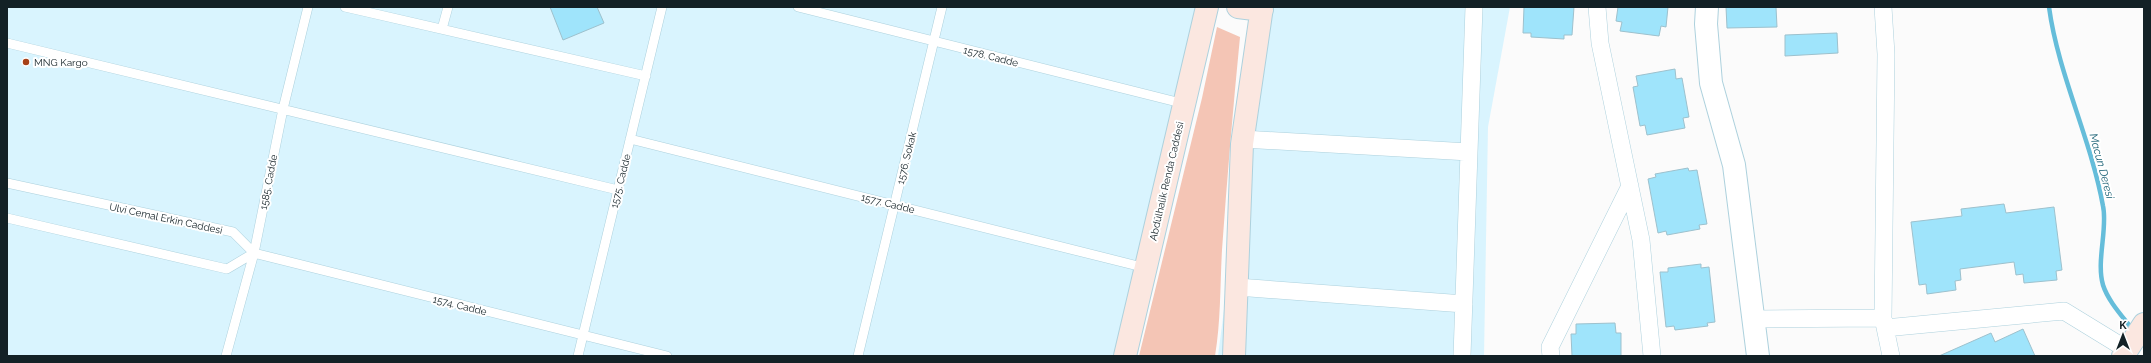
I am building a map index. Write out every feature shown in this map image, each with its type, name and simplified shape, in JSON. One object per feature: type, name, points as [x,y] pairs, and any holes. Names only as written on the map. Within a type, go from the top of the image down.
[{"type":"main road","name":"Abdülhalik Renda Caddesi","points":[[1126,356],[1207,7]]},
{"type":"main road","points":[[1234,356],[1242,139],[1262,8],[1238,7]]},
{"type":"main road","points":[[2124,353],[2144,324]]},
{"type":"street","points":[[1462,356],[1474,7]]},
{"type":"street","points":[[1597,7],[1600,43],[1641,240],[1652,356]]},
{"type":"street","points":[[1707,7],[1706,24],[1711,83],[1734,165],[1758,356]]},
{"type":"street","points":[[1883,7],[1886,54],[1884,323],[1891,356]]},
{"type":"street","points":[[1242,139],[1469,152]]},
{"type":"street","points":[[1551,356],[1550,347],[1630,186]]},
{"type":"street","points":[[1237,287],[1464,304]]},
{"type":"street","points":[[1754,319],[1884,323],[2064,311],[2124,353]]},
{"type":"lane","name":"1585. Cadde","points":[[226,356],[254,253],[283,110],[308,7]]},
{"type":"lane","points":[[345,7],[646,76]]},
{"type":"lane","points":[[442,29],[448,7]]},
{"type":"lane","name":"1575. Cadde","points":[[578,356],[662,7]]},
{"type":"lane","name":"1578. Cadde","points":[[798,7],[1184,104]]},
{"type":"lane","name":"1576. Sokak","points":[[858,356],[942,7]]},
{"type":"lane","points":[[7,43],[618,190]]},
{"type":"lane","name":"1577. Cadde","points":[[630,139],[1146,268]]},
{"type":"lane","name":"Ulvi Cemal Erkin Caddesi","points":[[7,183],[233,232],[254,253]]},
{"type":"lane","points":[[7,218],[227,269],[254,253]]},
{"type":"lane","name":"1574. Cadde","points":[[254,253],[667,356]]},
{"type":"shaded area","points":[[7,7],[1207,7],[1125,356],[7,356]]},
{"type":"shaded area","points":[[1263,7],[1510,7],[1488,127],[1484,356],[1218,356]]},
{"type":"shaded area","points":[[1217,27],[1240,37],[1226,197],[1219,316],[1215,356],[1139,356],[1202,98]]},
{"type":"building","points":[[550,7],[597,7],[604,23],[563,40]]},
{"type":"building","points":[[1524,7],[1574,7],[1572,35],[1564,35],[1564,39],[1531,37],[1531,33],[1523,33]]},
{"type":"building","points":[[1618,7],[1668,7],[1666,27],[1661,26],[1659,36],[1620,31],[1622,22],[1616,21]]},
{"type":"building","points":[[1726,7],[1776,7],[1777,27],[1727,28]]},
{"type":"building","points":[[1837,33],[1838,53],[1785,56],[1785,35]]},
{"type":"building","points":[[1675,69],[1676,79],[1682,78],[1689,117],[1683,118],[1685,128],[1647,135],[1645,125],[1640,126],[1633,87],[1638,86],[1636,76]]},
{"type":"building","points":[[1688,168],[1689,171],[1697,170],[1707,224],[1699,225],[1700,229],[1667,235],[1666,231],[1658,233],[1648,179],[1656,177],[1655,174]]},
{"type":"building","points":[[2004,204],[2006,213],[2054,207],[2062,270],[2056,271],[2057,280],[2024,283],[2023,274],[2016,275],[2014,262],[1960,269],[1961,280],[1955,281],[1956,290],[1927,294],[1926,284],[1919,285],[1911,222],[1962,216],[1961,209]]},
{"type":"building","points":[[1701,264],[1701,268],[1709,267],[1715,322],[1707,323],[1708,326],[1675,330],[1674,326],[1666,327],[1660,272],[1668,272],[1668,268]]},
{"type":"building","points":[[1615,323],[1616,333],[1621,333],[1621,356],[1572,356],[1571,334],[1576,334],[1576,324]]},
{"type":"building","points":[[2023,329],[2035,356],[1939,356],[1991,333],[1995,342]]},
{"type":"waterway","name":"Macun Deresi","points":[[2049,7],[2053,32],[2067,82],[2091,156],[2103,206],[2104,224],[2101,255],[2101,276],[2103,285],[2112,303],[2133,330]]},
{"type":"place","name":"MNG Kargo","points":[[26,62]]}]
